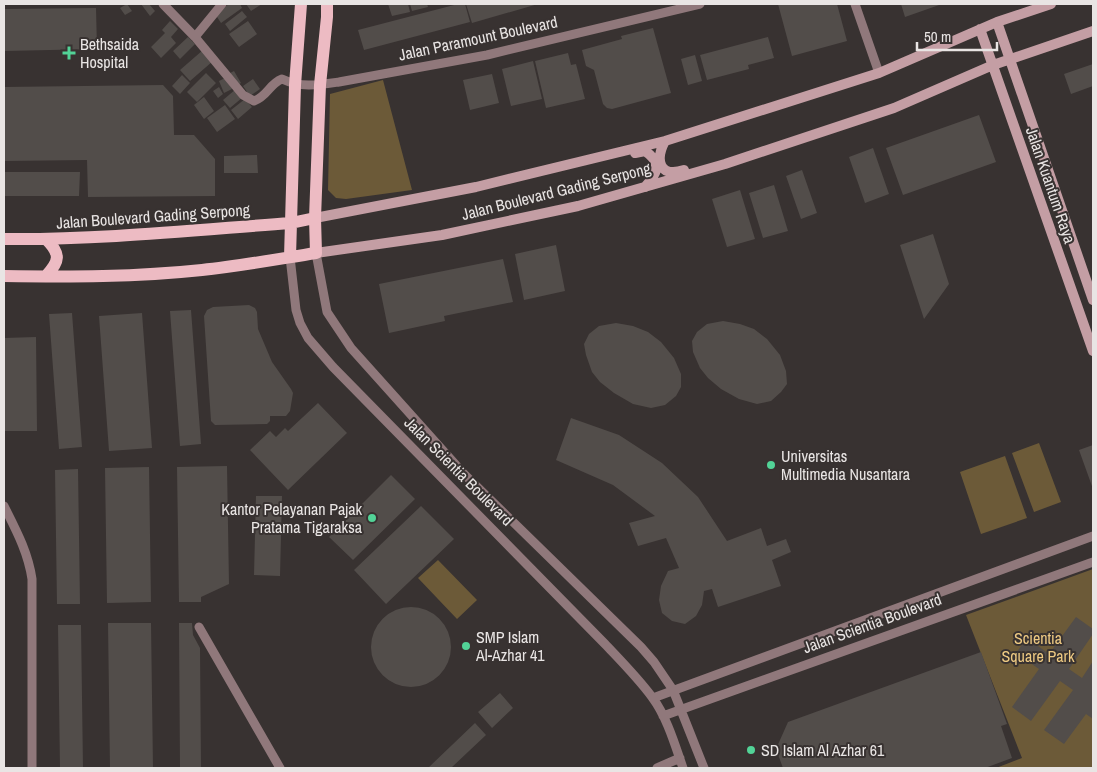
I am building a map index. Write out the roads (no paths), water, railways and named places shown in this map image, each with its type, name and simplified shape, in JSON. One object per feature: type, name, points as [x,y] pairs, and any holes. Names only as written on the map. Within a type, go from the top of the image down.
[{"type":"main road","points":[[291,223],[295,85],[302,4]]},
{"type":"main road","points":[[315,218],[320,84],[327,4]]},
{"type":"main road","name":"Jalan Boulevard Gading Serpong","points":[[4,239],[46,239],[291,223],[476,187],[665,141],[879,73],[997,22],[1051,4]]},
{"type":"main road","name":"Jalan Kuantum Raya","points":[[997,22],[1093,300]]},
{"type":"main road","name":"Jalan Kuantum Raya","points":[[980,29],[1093,351]]},
{"type":"main road","name":"Jalan Boulevard Gading Serpong","points":[[4,276],[80,277],[163,274],[317,259],[578,206],[726,164],[894,108],[993,65],[1093,31]]},
{"type":"main road","points":[[665,141],[658,159],[668,172],[676,173],[716,160],[726,164]]},
{"type":"main road","points":[[581,162],[590,166],[645,151],[651,155],[657,167],[652,179],[645,187]]},
{"type":"main road","name":"Jalan Scientia Boulevard","points":[[315,218],[317,259]]},
{"type":"main road","name":"Jalan Scientia Boulevard","points":[[291,223],[291,262]]},
{"type":"main road","points":[[46,239],[53,246],[58,259],[56,265],[46,276]]},
{"type":"street","points":[[163,4],[195,37],[222,4]]},
{"type":"street","name":"Jalan Paramount Boulevard","points":[[195,37],[244,95],[254,101],[262,98],[276,81],[282,79],[295,85],[320,84],[487,55],[700,4]]},
{"type":"street","points":[[855,4],[879,73]]},
{"type":"street","name":"Jalan Scientia Boulevard","points":[[317,259],[327,312],[351,348],[464,474],[641,647],[673,690]]},
{"type":"street","name":"Jalan Scientia Boulevard","points":[[291,262],[296,310],[308,338],[320,353],[606,644],[653,698],[1093,536]]},
{"type":"street","points":[[4,506],[19,534],[30,561],[32,579],[32,768]]},
{"type":"street","name":"Jalan Scientia Boulevard","points":[[663,716],[1093,562]]},
{"type":"street","points":[[198,627],[280,768]]},
{"type":"street","points":[[673,690],[704,768]]},
{"type":"street","points":[[653,698],[663,716],[683,768]]},
{"type":"street","points":[[657,768],[680,758]]},
{"type":"place","name":"Bethsaida Hospital","points":[[69,53]]},
{"type":"place","name":"Universitas Multimedia Nusantara","points":[[771,465]]},
{"type":"place","name":"Kantor Pelayanan Pajak Pratama Tigaraksa","points":[[372,518]]},
{"type":"place","name":"SMP Islam Al-Azhar 41","points":[[466,646]]},
{"type":"place","name":"SD Islam Al Azhar 61","points":[[751,750]]},
{"type":"park label","name":"Scientia Square Park","points":[[1038,647]]}]
